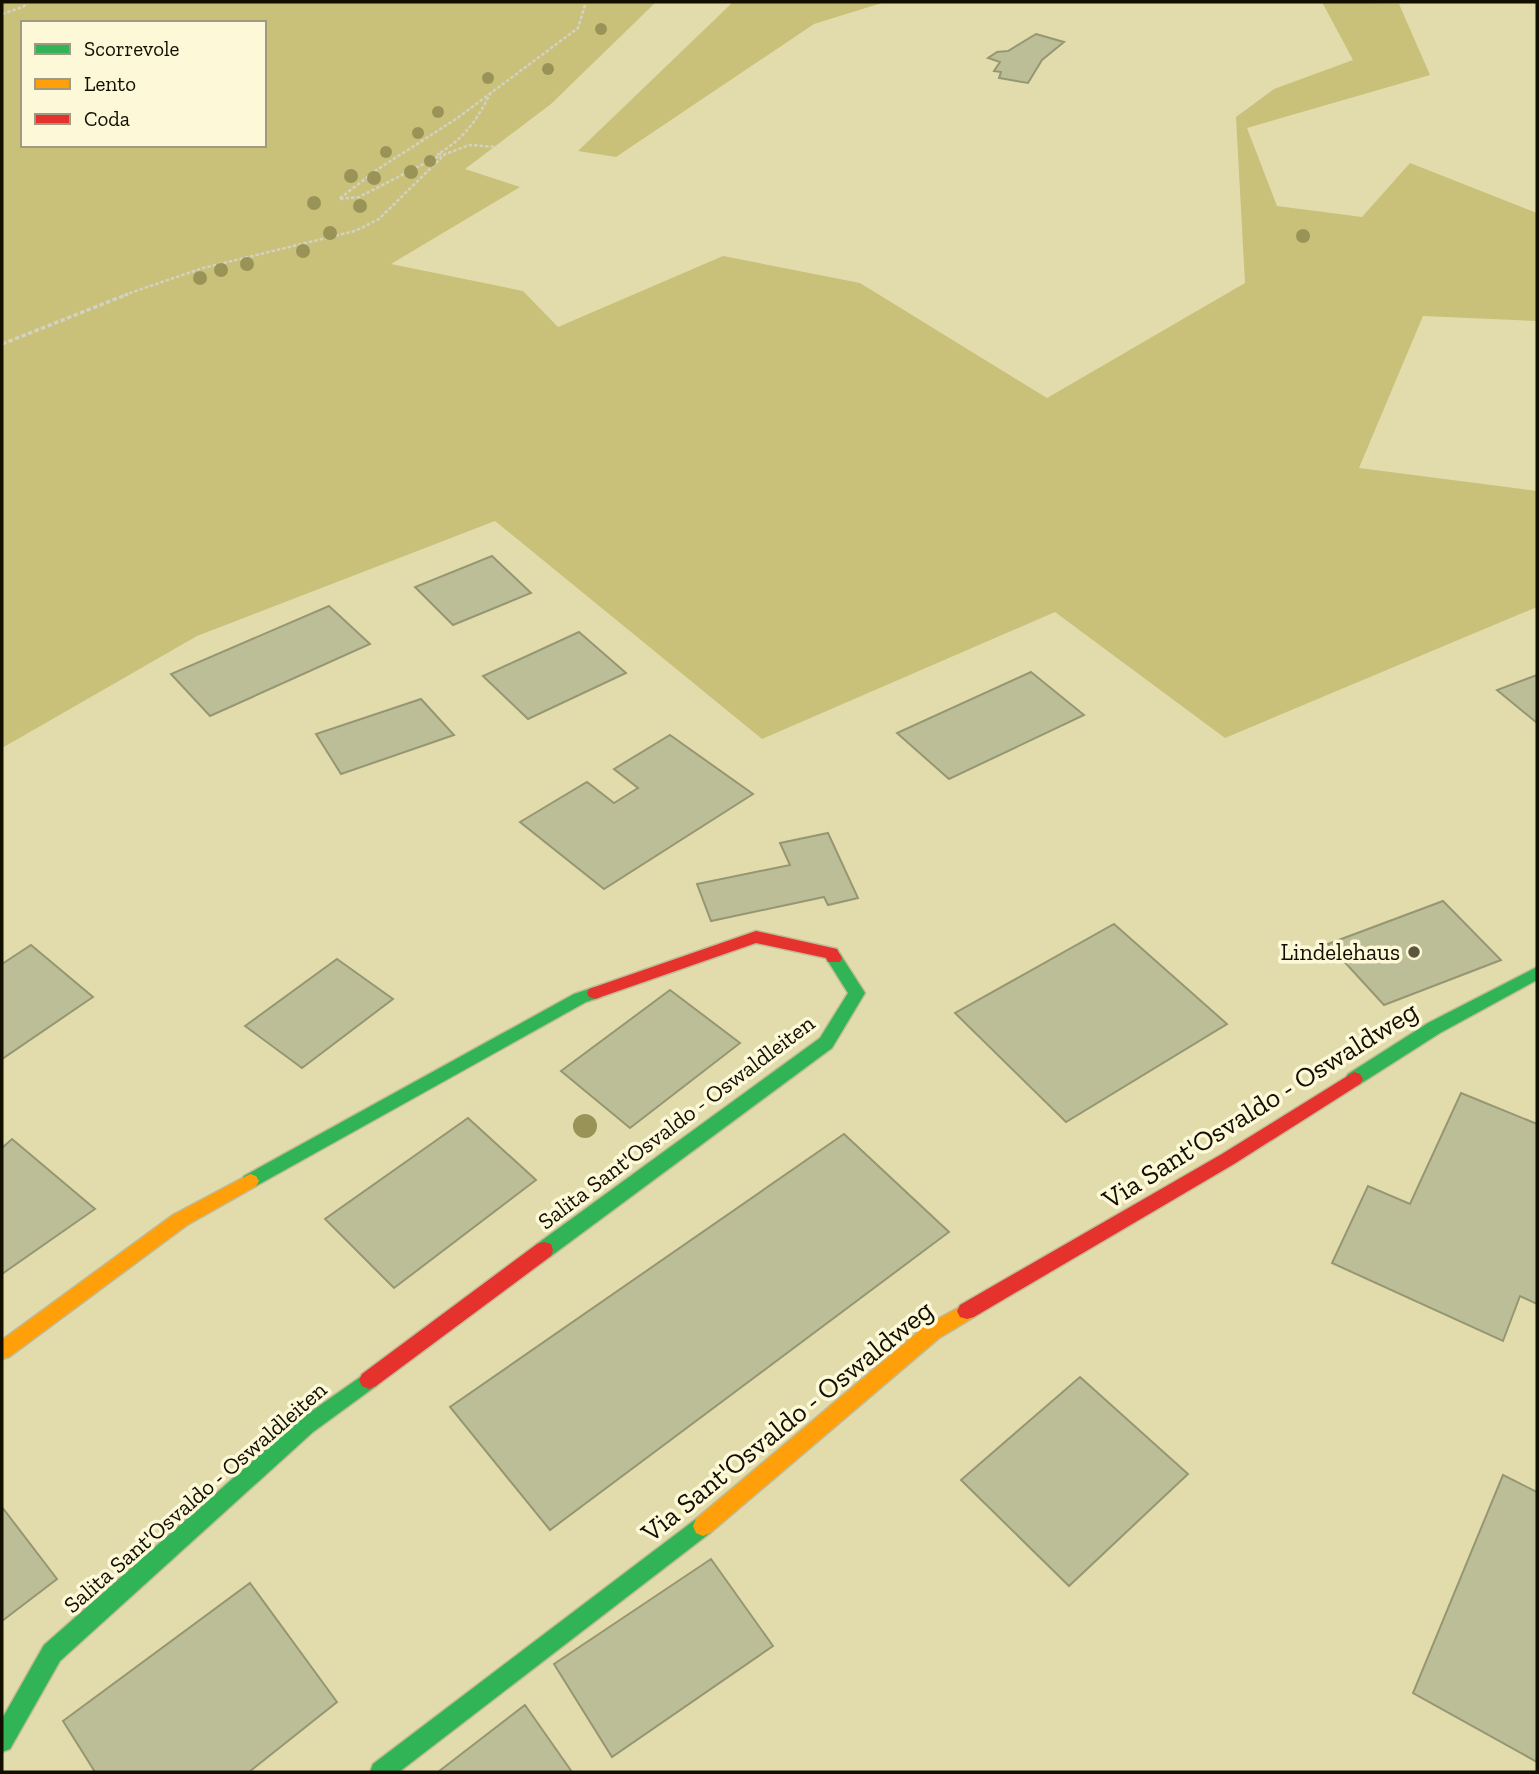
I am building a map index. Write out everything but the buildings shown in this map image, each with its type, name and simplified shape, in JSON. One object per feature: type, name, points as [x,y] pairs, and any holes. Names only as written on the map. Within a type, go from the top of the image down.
[{"type":"street","name":"Salita Sant'Osvaldo - Oswaldleiten","points":[[2,1351],[180,1220],[580,998],[756,937],[831,953],[858,993],[826,1043],[306,1426],[52,1653],[2,1741]]},
{"type":"street","name":"Via Sant'Osvaldo - Oswaldweg","points":[[381,1772],[724,1510],[932,1332],[1228,1159],[1434,1028],[1537,974]]},
{"type":"path","points":[[2,14],[29,2]]},
{"type":"path","points":[[497,147],[473,144],[459,146],[399,174],[356,199],[339,200],[378,169],[456,118],[578,28],[586,2]]},
{"type":"path","points":[[2,344],[137,290],[203,268],[355,231],[379,219],[441,158],[439,156],[443,150],[458,142],[491,91]]},
{"type":"shaded area","points":[[2,2],[656,2],[551,104],[465,169],[520,187],[391,264],[523,291],[558,327],[723,256],[860,283],[1047,398],[1245,283],[1236,117],[1274,89],[1353,60],[1322,2],[1399,4],[1430,75],[1247,128],[1277,206],[1362,217],[1410,163],[1537,213],[1537,321],[1423,316],[1359,468],[1537,491],[1537,607],[1225,738],[1055,612],[762,739],[495,521],[197,636],[2,748]]},
{"type":"shaded area","points":[[733,2],[885,2],[814,24],[616,157],[578,151]]},
{"type":"traffic: fast","points":[[544,1250],[826,1043],[857,993],[834,958]]},
{"type":"traffic: fast","points":[[1354,1079],[1434,1028],[1537,973]]},
{"type":"traffic: fast","points":[[250,1181],[580,998],[595,993]]},
{"type":"traffic: fast","points":[[2,1741],[52,1653],[306,1426],[369,1380]]},
{"type":"traffic: fast","points":[[381,1772],[703,1526]]},
{"type":"traffic: slow","points":[[2,1351],[180,1220],[250,1181]]},
{"type":"traffic: slow","points":[[703,1526],[932,1332],[967,1311]]},
{"type":"traffic: jam","points":[[595,993],[756,937],[831,953],[834,958]]},
{"type":"traffic: jam","points":[[967,1311],[1228,1159],[1354,1079]]},
{"type":"traffic: jam","points":[[369,1380],[544,1250]]},
{"type":"place","name":"Lindelehaus","points":[[1414,952]]}]
